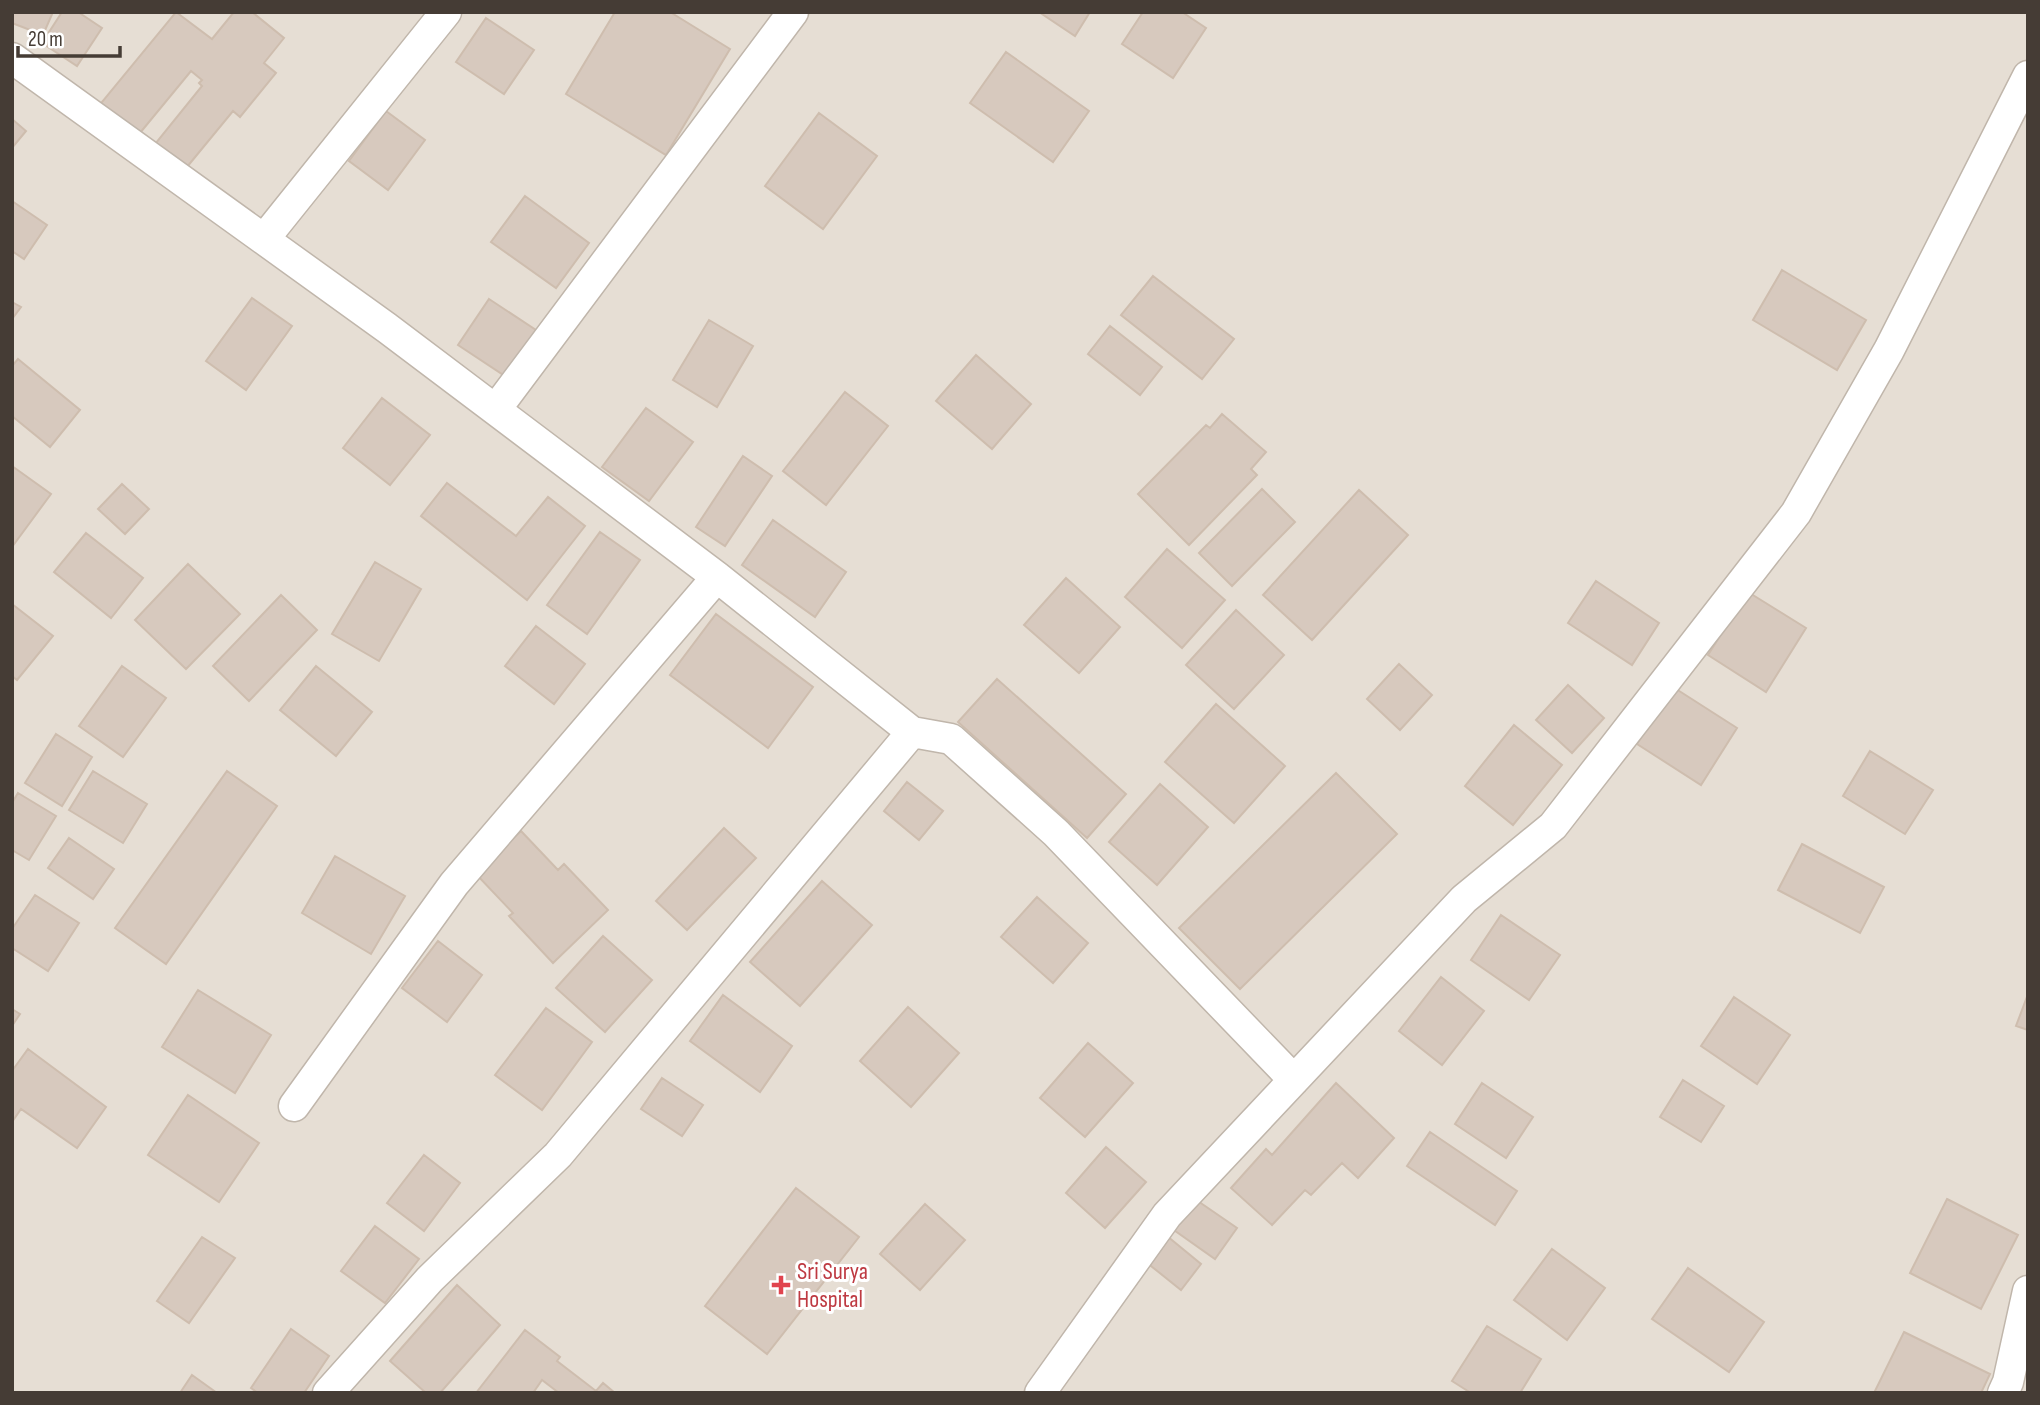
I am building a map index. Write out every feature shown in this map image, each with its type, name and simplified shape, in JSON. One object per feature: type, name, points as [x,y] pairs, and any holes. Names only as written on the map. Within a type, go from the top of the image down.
[{"type":"street","points":[[264,239],[446,12]]},
{"type":"street","points":[[496,409],[793,12]]},
{"type":"street","points":[[12,58],[496,409],[717,577],[912,732],[951,739],[1056,833],[1294,1080]]},
{"type":"street","points":[[1040,1393],[1167,1215],[1464,899],[1553,826],[1796,513],[1889,350],[2028,76]]},
{"type":"street","points":[[294,1106],[454,884],[717,577]]},
{"type":"street","points":[[328,1393],[430,1279],[558,1155],[912,732]]},
{"type":"street","points":[[2003,1393],[2028,1291]]},
{"type":"shaded area","points":[[12,12],[2028,12],[2028,1393],[12,1393]]},
{"type":"building","points":[[12,12],[53,12],[43,35],[12,23]]},
{"type":"building","points":[[62,12],[78,12],[102,28],[77,66],[42,43]]},
{"type":"building","points":[[176,12],[212,39],[234,12],[252,12],[284,38],[264,63],[276,73],[240,117],[233,111],[182,173],[151,149],[202,86],[199,83],[202,80],[191,71],[135,139],[97,108]]},
{"type":"building","points":[[615,12],[670,12],[730,49],[666,155],[566,94]]},
{"type":"building","points":[[1039,12],[1090,12],[1075,36]]},
{"type":"building","points":[[1143,12],[1182,12],[1206,28],[1173,78],[1122,44]]},
{"type":"building","points":[[486,18],[534,50],[504,94],[456,62]]},
{"type":"building","points":[[1006,52],[1089,111],[1053,162],[970,103]]},
{"type":"building","points":[[386,111],[425,140],[388,190],[349,161]]},
{"type":"building","points":[[819,113],[877,156],[823,229],[765,186]]},
{"type":"building","points":[[12,119],[26,131],[12,148]]},
{"type":"building","points":[[525,196],[589,243],[556,288],[491,242]]},
{"type":"building","points":[[12,201],[47,225],[24,259],[12,251]]},
{"type":"building","points":[[1782,270],[1866,320],[1837,370],[1753,320]]},
{"type":"building","points":[[1153,276],[1234,339],[1202,379],[1121,315]]},
{"type":"building","points":[[252,298],[292,326],[246,390],[206,361]]},
{"type":"building","points":[[489,299],[536,330],[505,376],[458,345]]},
{"type":"building","points":[[12,302],[21,307],[12,319]]},
{"type":"building","points":[[709,320],[753,346],[717,407],[673,380]]},
{"type":"building","points":[[1110,326],[1162,367],[1140,395],[1088,354]]},
{"type":"building","points":[[976,355],[1031,404],[992,449],[936,401]]},
{"type":"building","points":[[18,359],[80,410],[50,447],[12,416],[12,366]]},
{"type":"building","points":[[845,392],[888,426],[826,505],[783,471]]},
{"type":"building","points":[[382,398],[430,435],[390,485],[343,448]]},
{"type":"building","points":[[646,408],[693,442],[649,501],[602,467]]},
{"type":"building","points":[[1222,414],[1266,452],[1251,469],[1257,475],[1189,545],[1138,494],[1206,425],[1210,428]]},
{"type":"building","points":[[743,456],[772,476],[725,546],[696,527]]},
{"type":"building","points":[[12,466],[51,494],[12,547]]},
{"type":"building","points":[[447,483],[516,536],[548,497],[585,526],[527,600],[421,516]]},
{"type":"building","points":[[122,484],[149,509],[125,534],[98,509]]},
{"type":"building","points":[[1262,489],[1295,522],[1232,586],[1199,553]]},
{"type":"building","points":[[1359,490],[1408,535],[1312,640],[1263,595]]},
{"type":"building","points":[[773,520],[846,572],[815,617],[742,565]]},
{"type":"building","points":[[600,532],[640,560],[587,634],[547,605]]},
{"type":"building","points":[[86,533],[143,578],[111,618],[54,572]]},
{"type":"building","points":[[1167,549],[1225,600],[1182,648],[1125,597]]},
{"type":"building","points":[[375,562],[421,589],[379,661],[332,634]]},
{"type":"building","points":[[188,564],[240,614],[186,669],[135,620]]},
{"type":"building","points":[[1066,578],[1120,627],[1079,673],[1024,625]]},
{"type":"building","points":[[1596,581],[1659,623],[1632,665],[1568,623]]},
{"type":"building","points":[[1748,592],[1806,628],[1766,692],[1708,655]]},
{"type":"building","points":[[281,595],[317,630],[249,701],[213,666]]},
{"type":"building","points":[[12,604],[53,636],[17,680],[12,676]]},
{"type":"building","points":[[1236,610],[1284,655],[1234,709],[1186,665]]},
{"type":"building","points":[[716,614],[813,687],[768,748],[670,675]]},
{"type":"building","points":[[536,626],[585,664],[554,704],[505,666]]},
{"type":"building","points":[[1399,664],[1432,695],[1400,730],[1367,699]]},
{"type":"building","points":[[122,666],[166,698],[123,757],[79,726]]},
{"type":"building","points":[[316,666],[372,712],[336,756],[280,710]]},
{"type":"building","points":[[997,679],[1126,794],[1087,838],[958,722]]},
{"type":"building","points":[[1568,685],[1604,718],[1572,753],[1536,720]]},
{"type":"building","points":[[1673,687],[1737,728],[1701,785],[1637,744]]},
{"type":"building","points":[[1216,704],[1285,766],[1234,823],[1165,762]]},
{"type":"building","points":[[1514,725],[1562,765],[1513,825],[1465,786]]},
{"type":"building","points":[[56,734],[92,757],[62,806],[25,783]]},
{"type":"building","points":[[1870,751],[1933,790],[1905,834],[1843,796]]},
{"type":"building","points":[[93,771],[147,804],[123,843],[69,810]]},
{"type":"building","points":[[227,771],[277,806],[166,964],[115,928]]},
{"type":"building","points":[[1336,773],[1397,834],[1240,989],[1179,928]]},
{"type":"building","points":[[907,782],[943,811],[919,840],[884,811]]},
{"type":"building","points":[[1160,784],[1208,827],[1157,885],[1109,842]]},
{"type":"building","points":[[18,793],[56,816],[29,860],[12,850],[12,803]]},
{"type":"building","points":[[724,828],[756,858],[687,930],[656,901]]},
{"type":"building","points":[[521,831],[558,870],[564,864],[608,910],[553,963],[509,916],[513,913],[476,874]]},
{"type":"building","points":[[69,838],[114,869],[93,899],[48,868]]},
{"type":"building","points":[[1802,844],[1884,887],[1860,933],[1778,890]]},
{"type":"building","points":[[335,856],[405,896],[371,954],[302,913]]},
{"type":"building","points":[[822,881],[872,925],[800,1006],[750,962]]},
{"type":"building","points":[[35,895],[79,923],[48,971],[12,948],[12,929]]},
{"type":"building","points":[[1037,897],[1088,943],[1053,983],[1001,937]]},
{"type":"building","points":[[1501,915],[1560,955],[1529,1000],[1471,960]]},
{"type":"building","points":[[603,936],[652,980],[605,1032],[556,988]]},
{"type":"building","points":[[438,941],[482,975],[447,1022],[402,988]]},
{"type":"building","points":[[1441,977],[1484,1011],[1442,1065],[1399,1031]]},
{"type":"building","points":[[198,990],[271,1035],[235,1093],[162,1047]]},
{"type":"building","points":[[2028,994],[2028,1030],[2016,1026]]},
{"type":"building","points":[[723,995],[792,1046],[760,1092],[690,1041]]},
{"type":"building","points":[[1734,997],[1790,1035],[1757,1084],[1701,1046]]},
{"type":"building","points":[[908,1007],[959,1053],[911,1107],[860,1061]]},
{"type":"building","points":[[546,1008],[592,1042],[542,1110],[495,1075]]},
{"type":"building","points":[[12,1009],[20,1014],[12,1026]]},
{"type":"building","points":[[1088,1043],[1133,1083],[1085,1137],[1040,1098]]},
{"type":"building","points":[[28,1049],[106,1107],[77,1148],[21,1109],[12,1122],[12,1071]]},
{"type":"building","points":[[662,1078],[703,1105],[682,1136],[641,1109]]},
{"type":"building","points":[[1683,1080],[1724,1106],[1701,1142],[1660,1117]]},
{"type":"building","points":[[1336,1083],[1394,1138],[1358,1178],[1342,1163],[1311,1195],[1305,1190],[1272,1225],[1231,1188],[1266,1149],[1272,1155]]},
{"type":"building","points":[[1482,1083],[1533,1117],[1506,1158],[1455,1124]]},
{"type":"building","points":[[188,1095],[259,1143],[219,1202],[148,1155]]},
{"type":"building","points":[[1430,1132],[1517,1191],[1495,1225],[1407,1166]]},
{"type":"building","points":[[1106,1147],[1146,1182],[1105,1228],[1066,1193]]},
{"type":"building","points":[[424,1155],[460,1183],[424,1231],[387,1203]]},
{"type":"building","points":[[796,1188],[859,1237],[767,1354],[705,1306]]},
{"type":"building","points":[[1192,1197],[1237,1228],[1215,1259],[1171,1228]]},
{"type":"building","points":[[1947,1199],[2018,1235],[1981,1309],[1910,1273]]},
{"type":"building","points":[[925,1204],[965,1240],[920,1290],[880,1254]]},
{"type":"building","points":[[375,1226],[419,1259],[385,1303],[341,1271]]},
{"type":"building","points":[[1167,1236],[1201,1264],[1181,1290],[1146,1262]]},
{"type":"building","points":[[202,1237],[235,1258],[189,1323],[157,1301]]},
{"type":"building","points":[[1552,1249],[1605,1288],[1567,1340],[1514,1300]]},
{"type":"building","points":[[1688,1268],[1764,1322],[1729,1372],[1652,1319]]},
{"type":"building","points":[[457,1285],[500,1325],[440,1393],[426,1393],[390,1361]]},
{"type":"building","points":[[1487,1326],[1541,1359],[1520,1393],[1471,1393],[1452,1381]]},
{"type":"building","points":[[291,1329],[329,1356],[304,1393],[258,1393],[251,1388]]},
{"type":"building","points":[[525,1330],[560,1357],[557,1361],[596,1391],[603,1383],[615,1393],[559,1393],[542,1380],[533,1393],[476,1393]]},
{"type":"building","points":[[1904,1332],[1990,1374],[1981,1393],[1874,1393]]},
{"type":"building","points":[[192,1375],[217,1393],[180,1393]]},
{"type":"place","name":"Sri Surya Hospital","points":[[781,1285]]}]
